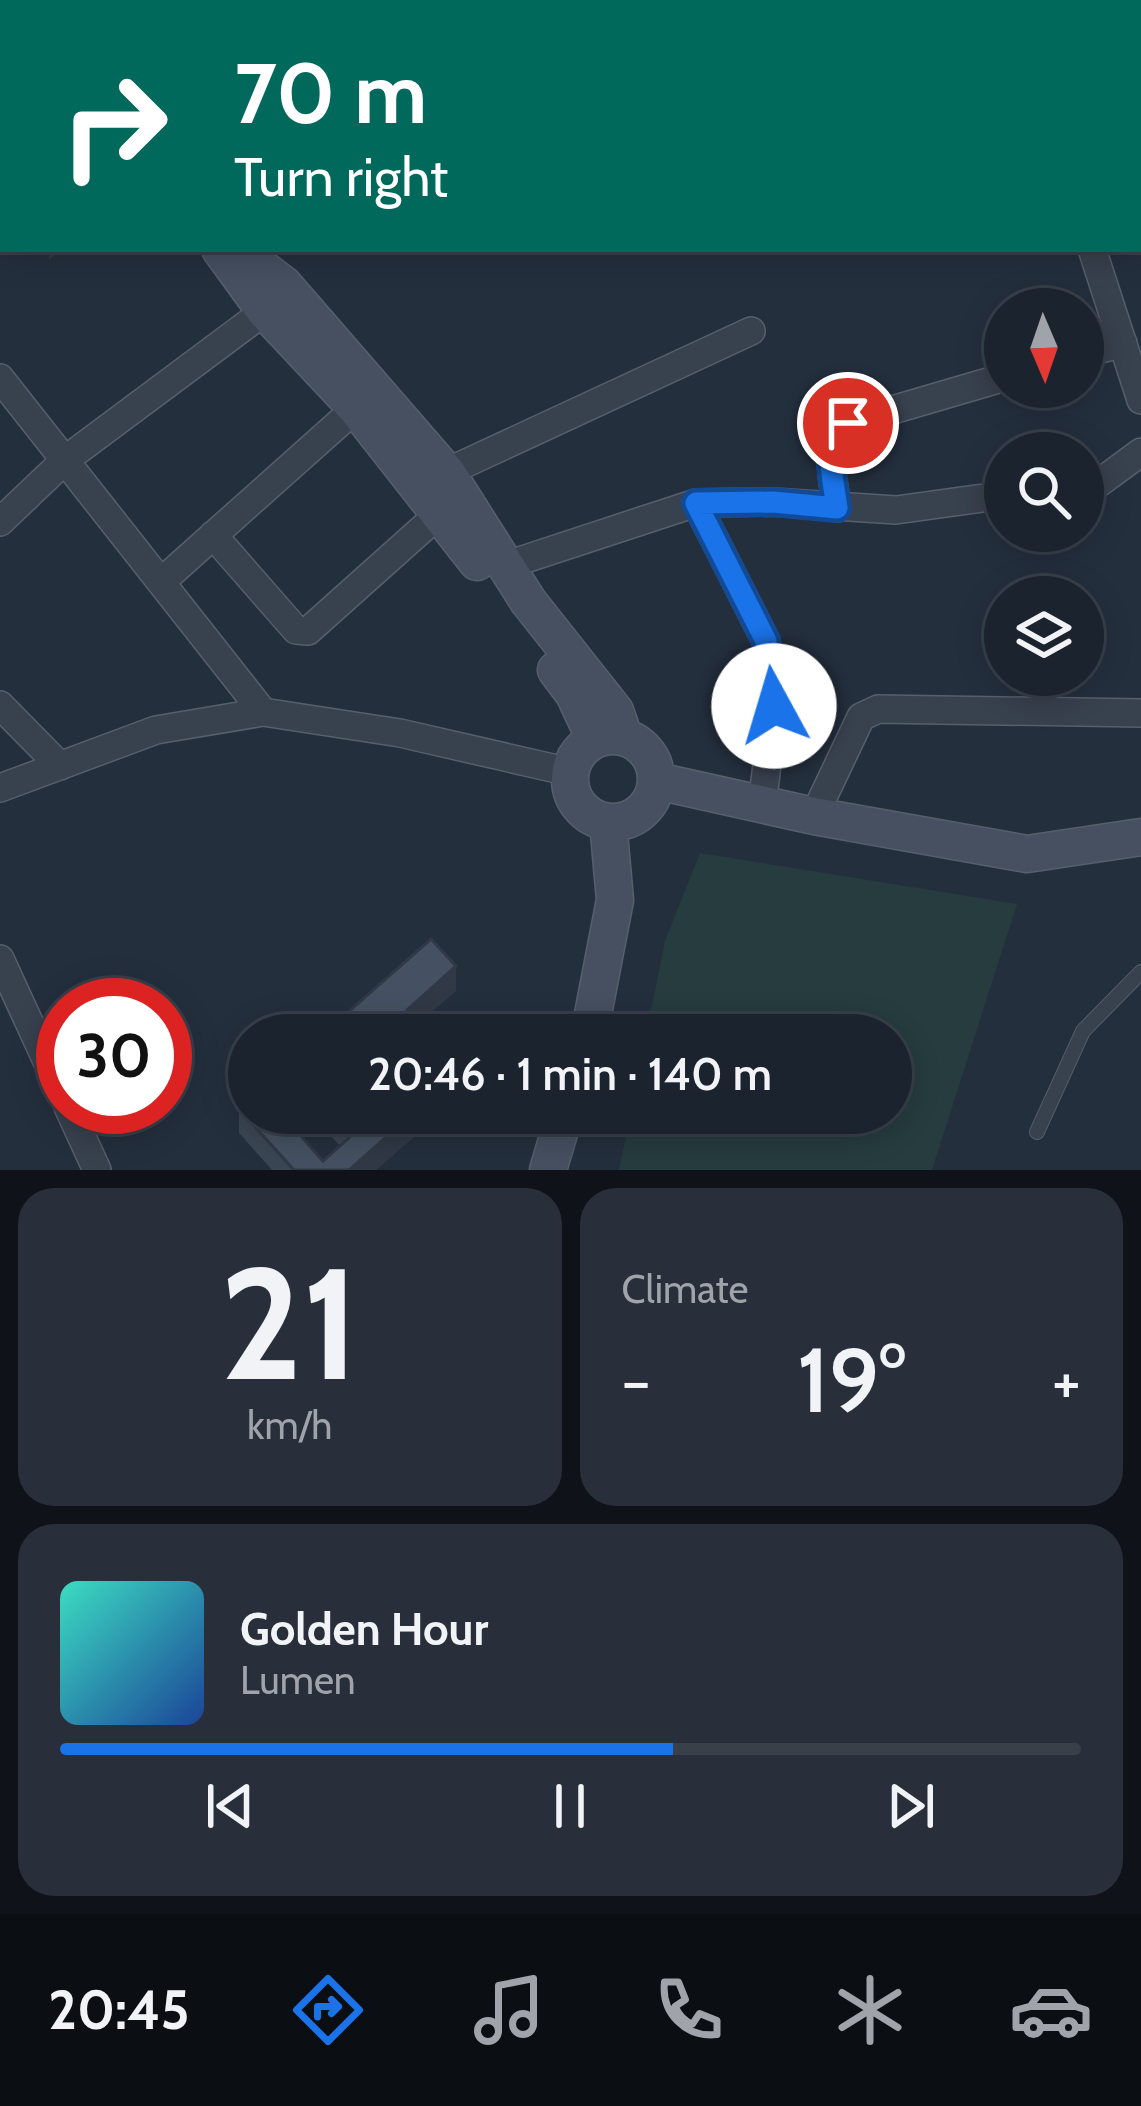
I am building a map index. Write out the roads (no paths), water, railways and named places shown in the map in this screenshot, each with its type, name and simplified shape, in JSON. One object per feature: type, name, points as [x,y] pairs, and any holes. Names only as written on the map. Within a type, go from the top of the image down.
[{"type":"main road","points":[[222,252],[265,311],[504,566],[615,711],[610,738]]},
{"type":"main road","points":[[241,252],[284,285],[435,491],[574,694],[610,738],[648,754],[657,781],[646,808],[622,822],[608,822],[583,810],[574,799],[570,772],[583,748],[610,738]]},
{"type":"main road","points":[[657,781],[762,806],[1028,854],[1141,837]]},
{"type":"main road","points":[[593,1014],[615,901],[608,822]]},
{"type":"main road","points":[[548,1170],[559,1134]]},
{"type":"street","points":[[1093,252],[1141,400]]},
{"type":"street","points":[[0,522],[65,460],[265,311]]},
{"type":"street","points":[[213,535],[296,630],[308,631],[435,491],[752,331]]},
{"type":"street","points":[[1104,348],[1123,343]]},
{"type":"street","points":[[0,378],[263,712]]},
{"type":"street","points":[[837,508],[830,454],[835,434],[848,423],[984,383]]},
{"type":"street","points":[[161,582],[356,408]]},
{"type":"street","points":[[1104,479],[1141,452]]},
{"type":"street","points":[[504,566],[696,503],[773,502],[896,510],[984,499]]},
{"type":"street","points":[[696,503],[766,641],[774,706],[762,806]]},
{"type":"street","points":[[0,705],[60,766]]},
{"type":"street","points":[[814,816],[861,717],[878,709],[1141,713]]},
{"type":"street","points":[[0,788],[156,730],[263,712],[400,733],[570,772]]},
{"type":"street","points":[[0,958],[36,1037]]},
{"type":"street","points":[[80,1134],[97,1170]]},
{"type":"lane","points":[[1037,1132],[1083,1030],[1141,972]]}]
